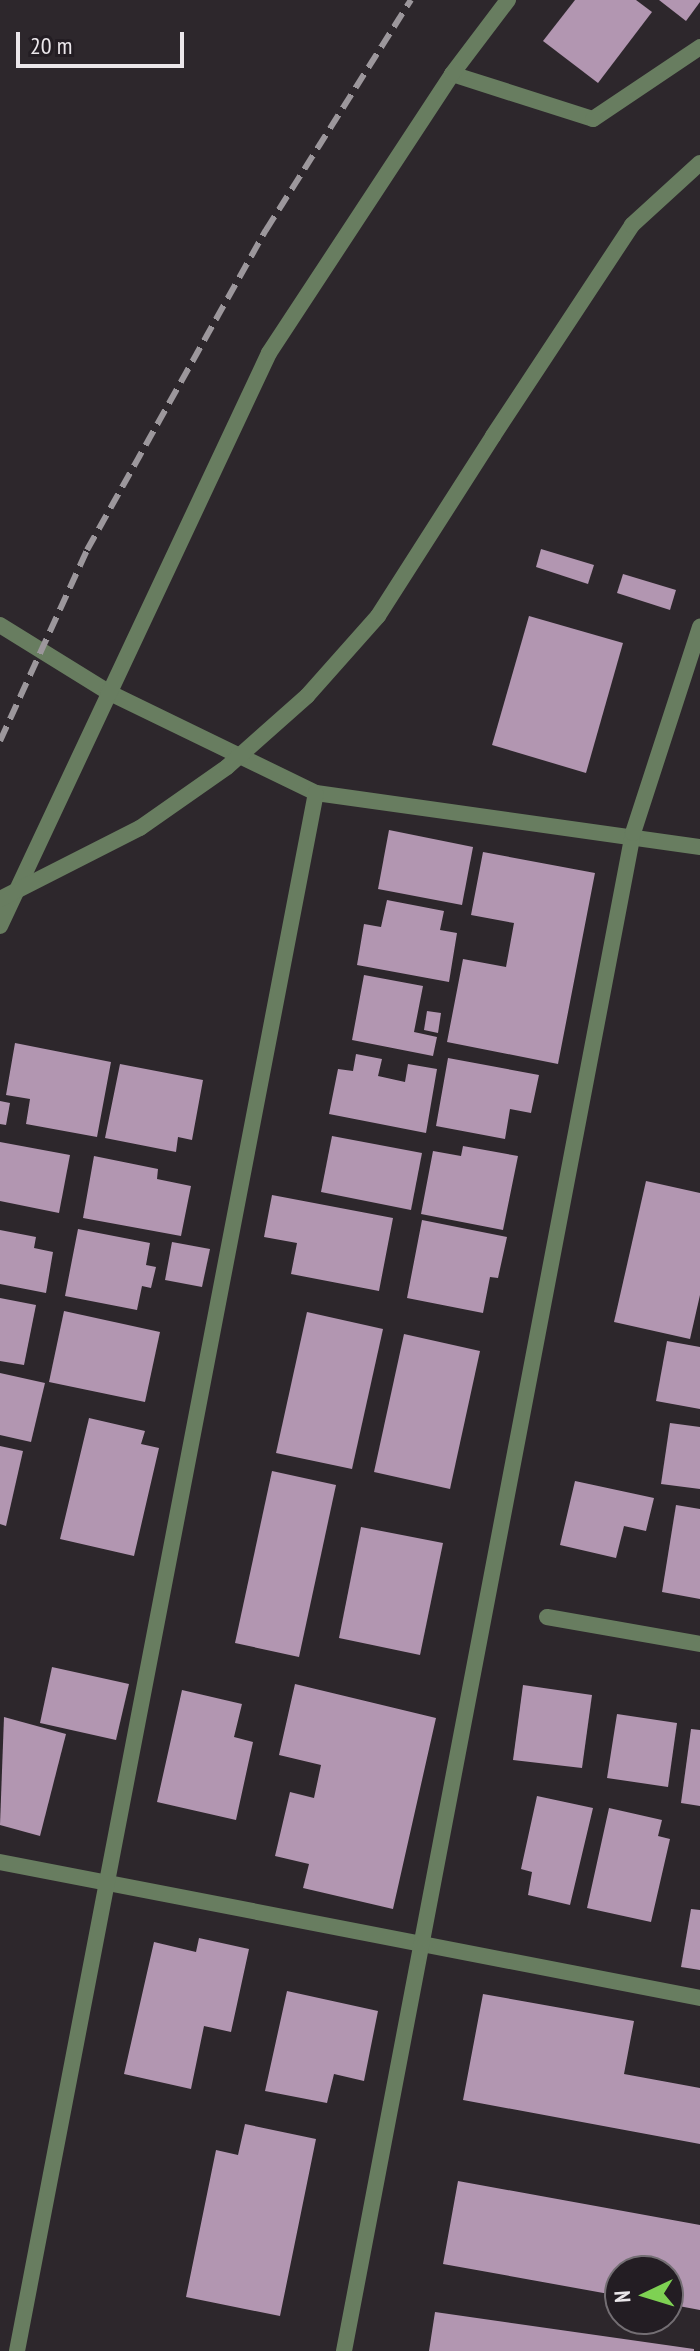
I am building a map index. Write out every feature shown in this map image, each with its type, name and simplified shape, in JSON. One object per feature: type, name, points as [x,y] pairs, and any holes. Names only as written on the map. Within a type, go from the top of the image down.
[{"type":"street","points":[[0,926],[269,353],[452,74],[508,0]]},
{"type":"street","points":[[452,74],[593,119],[700,47]]},
{"type":"street","points":[[0,899],[140,828],[227,767],[307,696],[378,616],[632,225],[700,163]]},
{"type":"street","points":[[0,625],[108,692],[316,793],[633,833],[700,847]]},
{"type":"street","points":[[344,2351],[633,833],[700,627]]},
{"type":"street","points":[[17,2351],[316,793]]},
{"type":"street","points":[[547,1617],[700,1644]]},
{"type":"street","points":[[0,1862],[700,1998]]},
{"type":"building","points":[[575,0],[636,0],[652,12],[598,83],[543,41]]},
{"type":"building","points":[[659,0],[700,0],[700,2],[686,21]]},
{"type":"building","points":[[541,549],[594,565],[588,584],[536,567]]},
{"type":"building","points":[[623,574],[676,590],[670,610],[617,593]]},
{"type":"building","points":[[529,616],[623,643],[586,773],[492,745]]},
{"type":"building","points":[[389,830],[473,847],[462,905],[378,889]]},
{"type":"building","points":[[483,852],[595,873],[558,1064],[447,1042],[463,959],[506,967],[514,923],[471,915]]},
{"type":"building","points":[[387,900],[444,911],[440,930],[457,933],[449,982],[357,965],[364,924],[381,927]]},
{"type":"building","points":[[364,975],[423,986],[414,1032],[437,1037],[433,1056],[352,1040]]},
{"type":"building","points":[[427,1011],[441,1013],[438,1033],[424,1030]]},
{"type":"building","points":[[15,1043],[111,1062],[97,1137],[26,1124],[30,1099],[6,1095]]},
{"type":"building","points":[[356,1054],[382,1059],[378,1076],[405,1082],[408,1064],[437,1069],[426,1133],[329,1114],[338,1069],[353,1071]]},
{"type":"building","points":[[448,1058],[539,1075],[531,1113],[510,1109],[505,1139],[436,1126]]},
{"type":"building","points":[[120,1064],[203,1080],[192,1140],[178,1137],[176,1152],[105,1138]]},
{"type":"building","points":[[0,1101],[10,1103],[6,1125],[0,1124]]},
{"type":"building","points":[[332,1136],[422,1153],[411,1210],[321,1192]]},
{"type":"building","points":[[0,1142],[70,1155],[59,1213],[0,1201]]},
{"type":"building","points":[[463,1146],[518,1156],[503,1230],[421,1214],[433,1151],[461,1156]]},
{"type":"building","points":[[94,1156],[158,1169],[157,1179],[191,1186],[181,1236],[83,1218]]},
{"type":"building","points":[[646,1181],[700,1193],[700,1295],[690,1339],[614,1322]]},
{"type":"building","points":[[272,1195],[393,1218],[379,1291],[291,1274],[297,1243],[264,1237]]},
{"type":"building","points":[[422,1220],[507,1237],[498,1278],[490,1277],[483,1313],[407,1298]]},
{"type":"building","points":[[78,1229],[150,1243],[146,1265],[156,1267],[151,1288],[142,1286],[137,1310],[65,1296]]},
{"type":"building","points":[[0,1230],[36,1237],[34,1248],[53,1252],[46,1293],[0,1284]]},
{"type":"building","points":[[172,1242],[210,1249],[202,1287],[165,1280]]},
{"type":"building","points":[[0,1298],[36,1305],[24,1365],[0,1361]]},
{"type":"building","points":[[64,1311],[160,1332],[145,1402],[49,1382]]},
{"type":"building","points":[[307,1312],[383,1329],[352,1469],[276,1453]]},
{"type":"building","points":[[404,1334],[480,1351],[450,1489],[374,1472]]},
{"type":"building","points":[[667,1341],[700,1347],[700,1409],[656,1401]]},
{"type":"building","points":[[0,1373],[45,1383],[31,1442],[0,1435]]},
{"type":"building","points":[[89,1418],[145,1431],[141,1444],[159,1448],[134,1556],[60,1539]]},
{"type":"building","points":[[670,1423],[700,1427],[700,1489],[661,1484]]},
{"type":"building","points":[[0,1446],[23,1451],[6,1526],[0,1524]]},
{"type":"building","points":[[272,1471],[336,1485],[299,1657],[235,1643]]},
{"type":"building","points":[[575,1481],[654,1498],[646,1531],[624,1526],[616,1558],[560,1545]]},
{"type":"building","points":[[676,1505],[700,1509],[700,1599],[662,1592]]},
{"type":"building","points":[[361,1527],[443,1543],[420,1655],[339,1638]]},
{"type":"building","points":[[52,1667],[129,1684],[116,1740],[40,1723]]},
{"type":"building","points":[[295,1684],[436,1718],[393,1909],[303,1888],[309,1864],[275,1856],[290,1792],[314,1798],[321,1765],[279,1755]]},
{"type":"building","points":[[523,1685],[592,1695],[582,1768],[513,1760]]},
{"type":"building","points":[[182,1690],[242,1704],[234,1737],[253,1742],[236,1820],[157,1802]]},
{"type":"building","points":[[617,1714],[677,1723],[668,1787],[607,1778]]},
{"type":"building","points":[[4,1717],[66,1734],[40,1836],[0,1825]]},
{"type":"building","points":[[691,1729],[700,1730],[700,1806],[681,1803]]},
{"type":"building","points":[[537,1796],[593,1808],[570,1905],[528,1895],[532,1872],[521,1869]]},
{"type":"building","points":[[609,1808],[662,1820],[658,1836],[670,1839],[651,1922],[587,1908]]},
{"type":"building","points":[[691,1909],[700,1910],[700,1970],[681,1967]]},
{"type":"building","points":[[199,1938],[249,1949],[231,2032],[204,2026],[191,2089],[124,2074],[154,1942],[196,1952]]},
{"type":"building","points":[[287,1991],[378,2011],[364,2081],[334,2074],[327,2103],[265,2091]]},
{"type":"building","points":[[483,1994],[634,2021],[624,2074],[700,2088],[700,2144],[463,2100]]},
{"type":"building","points":[[245,2124],[316,2139],[280,2316],[186,2297],[216,2150],[238,2155]]},
{"type":"building","points":[[458,2181],[700,2225],[700,2310],[684,2307],[684,2255],[604,2255],[604,2293],[443,2264]]},
{"type":"building","points":[[435,2312],[694,2349],[694,2351],[429,2351]]},
{"type":"railway","points":[[0,741],[87,550],[266,230],[411,0]]}]
